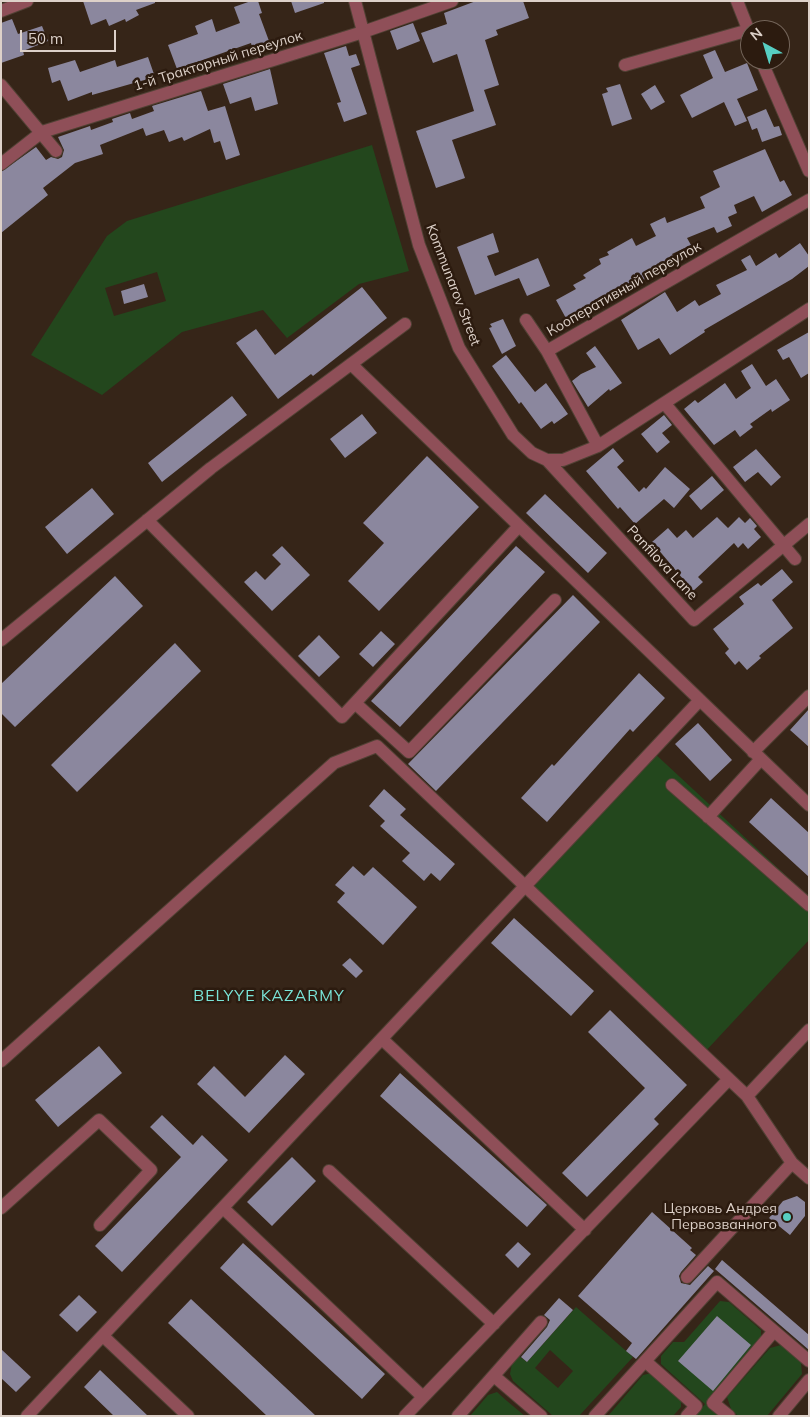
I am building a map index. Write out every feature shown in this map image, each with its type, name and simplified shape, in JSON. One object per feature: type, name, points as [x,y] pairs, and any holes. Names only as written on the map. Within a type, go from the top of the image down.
[{"type":"street","points":[[1,11],[27,1]]},
{"type":"street","name":"Kommunarov Street","points":[[355,1],[419,245],[459,348],[513,435],[525,448],[547,460]]},
{"type":"street","name":"1-й Тракторный переулок","points":[[1,164],[42,132],[363,32],[452,1]]},
{"type":"street","points":[[737,1],[744,20]]},
{"type":"street","points":[[625,66],[740,34]]},
{"type":"street","points":[[765,70],[809,171]]},
{"type":"street","points":[[1,85],[56,150]]},
{"type":"street","name":"Кооперативный переулок","points":[[598,446],[547,351],[809,200]]},
{"type":"street","points":[[547,460],[564,460],[577,457],[598,446],[809,309]]},
{"type":"street","points":[[526,320],[547,351]]},
{"type":"street","points":[[1,640],[146,520],[405,324]]},
{"type":"street","points":[[351,364],[809,805]]},
{"type":"street","points":[[665,404],[795,559]]},
{"type":"street","name":"Panfilova Lane","points":[[547,460],[694,620],[809,524]]},
{"type":"street","points":[[146,520],[342,717],[519,526]]},
{"type":"street","points":[[355,703],[410,752],[555,600]]},
{"type":"street","points":[[708,816],[757,755],[809,696]]},
{"type":"street","points":[[27,1416],[700,700]]},
{"type":"street","points":[[1,1061],[334,763],[377,746],[747,1096],[792,1162],[809,1178]]},
{"type":"street","points":[[672,785],[809,905]]},
{"type":"street","points":[[747,1096],[809,1030]]},
{"type":"street","points":[[382,1039],[585,1230]]},
{"type":"street","points":[[405,1416],[729,1079]]},
{"type":"street","points":[[1,1208],[99,1120],[151,1170],[100,1225]]},
{"type":"street","points":[[687,1277],[792,1162]]},
{"type":"street","points":[[329,1171],[494,1324]]},
{"type":"street","points":[[223,1208],[423,1397]]},
{"type":"street","points":[[595,1416],[716,1282],[809,1361]]},
{"type":"street","points":[[458,1416],[542,1322]]},
{"type":"street","points":[[729,1416],[714,1403],[774,1331]]},
{"type":"street","points":[[103,1336],[188,1416]]},
{"type":"street","points":[[645,1361],[696,1406],[688,1416]]},
{"type":"street","points":[[494,1376],[540,1416]]},
{"type":"street","points":[[779,1416],[809,1380]]},
{"type":"green space","points":[[372,145],[409,271],[359,284],[287,338],[263,310],[182,332],[102,395],[31,355],[107,236],[127,221]],"holes":[[[157,272],[166,301],[114,316],[105,288]]]},
{"type":"green space","points":[[652,751],[809,897],[809,940],[703,1054],[526,887]]},
{"type":"green space","points":[[720,1301],[729,1302],[761,1330],[761,1341],[706,1404],[719,1416],[696,1416],[705,1404],[661,1364],[661,1356],[673,1342],[684,1342]]},
{"type":"green space","points":[[576,1307],[633,1357],[579,1416],[553,1416],[513,1381],[510,1374],[512,1363],[519,1356],[527,1362]],"holes":[[[550,1350],[573,1371],[558,1388],[535,1368]]]},
{"type":"green space","points":[[781,1345],[801,1362],[802,1374],[767,1416],[738,1416],[731,1409],[727,1397],[770,1348]]},
{"type":"green space","points":[[652,1373],[681,1400],[681,1407],[673,1416],[608,1416],[643,1375]]},
{"type":"green space","points":[[497,1392],[525,1416],[470,1416],[488,1395]]},
{"type":"building","points":[[83,1],[155,1],[155,3],[136,10],[139,15],[126,22],[125,19],[109,26],[106,19],[91,25]]},
{"type":"building","points":[[251,1],[258,1],[262,13],[259,14],[269,41],[252,47],[251,43],[177,69],[168,45],[198,34],[195,26],[212,19],[216,32],[240,23],[234,7]]},
{"type":"building","points":[[291,1],[324,1],[324,3],[295,13]]},
{"type":"building","points":[[476,1],[523,1],[529,18],[496,30],[498,35],[485,40],[499,85],[484,90],[496,125],[452,140],[465,178],[436,188],[416,131],[474,111],[457,54],[433,63],[421,33],[447,24],[444,13]]},
{"type":"building","points":[[12,19],[18,34],[42,26],[48,41],[23,51],[24,55],[1,63],[1,23]]},
{"type":"building","points":[[413,23],[420,41],[397,50],[390,31]]},
{"type":"building","points":[[346,46],[349,56],[356,54],[360,65],[351,68],[367,114],[344,122],[337,103],[341,102],[324,53]]},
{"type":"building","points":[[715,50],[725,72],[740,66],[740,70],[750,70],[758,90],[737,99],[747,121],[735,126],[724,102],[692,118],[680,95],[713,78],[703,55]]},
{"type":"building","points":[[148,57],[155,77],[92,95],[92,92],[68,101],[60,80],[52,83],[48,68],[75,60],[80,72],[115,60],[117,67]]},
{"type":"building","points":[[270,69],[278,104],[255,111],[251,97],[230,104],[223,84]]},
{"type":"building","points":[[620,84],[632,119],[612,126],[602,94],[608,92],[606,88]]},
{"type":"building","points":[[655,85],[665,102],[651,110],[641,94]]},
{"type":"building","points":[[201,91],[208,111],[225,106],[240,155],[226,160],[220,141],[214,143],[210,129],[184,141],[182,137],[169,142],[164,130],[146,136],[143,128],[100,145],[103,154],[75,163],[43,188],[48,195],[1,233],[1,172],[36,147],[46,160],[51,157],[58,159],[62,157],[64,150],[58,137],[90,126],[91,130],[113,122],[112,119],[130,113],[132,119],[154,111],[152,106]]},
{"type":"building","points":[[766,109],[774,127],[779,126],[782,135],[762,142],[757,128],[752,130],[747,117]]},
{"type":"building","points":[[765,149],[780,182],[784,180],[792,195],[762,212],[754,196],[734,205],[737,213],[728,217],[732,226],[717,233],[714,227],[687,238],[691,245],[672,254],[675,259],[652,270],[654,274],[568,322],[556,300],[576,289],[573,285],[586,278],[583,275],[601,264],[599,259],[609,255],[607,252],[632,238],[636,246],[656,236],[650,224],[665,217],[667,223],[705,208],[700,197],[720,187],[713,171]]},
{"type":"building","points":[[493,233],[499,252],[487,256],[495,276],[538,258],[550,286],[527,296],[519,278],[475,295],[457,247]]},
{"type":"building","points":[[800,243],[809,256],[809,266],[792,279],[704,330],[705,332],[670,355],[659,338],[638,350],[621,320],[665,292],[677,312],[695,300],[699,306],[721,294],[716,285],[747,270],[741,260],[750,255],[756,266],[776,253],[779,258]]},
{"type":"building","points":[[144,284],[148,297],[124,304],[121,291]]},
{"type":"building","points":[[362,287],[387,318],[313,376],[311,374],[278,399],[236,343],[256,329],[275,355]]},
{"type":"building","points":[[503,319],[516,346],[502,354],[489,328],[492,327],[490,324]]},
{"type":"building","points":[[809,332],[809,373],[801,378],[789,357],[783,360],[777,350]]},
{"type":"building","points":[[595,346],[622,383],[610,391],[609,389],[588,407],[572,381],[581,374],[596,367],[586,353]]},
{"type":"building","points":[[506,355],[535,392],[546,383],[568,414],[554,424],[552,421],[541,429],[521,402],[519,404],[492,366]]},
{"type":"building","points":[[752,364],[766,386],[776,379],[790,400],[772,412],[771,409],[750,424],[753,427],[740,437],[735,430],[714,445],[684,409],[695,400],[698,403],[725,383],[736,399],[751,388],[741,371]]},
{"type":"building","points":[[232,396],[247,415],[162,482],[148,463]]},
{"type":"building","points":[[362,414],[377,433],[345,458],[330,439]]},
{"type":"building","points":[[664,415],[672,425],[662,433],[670,442],[657,453],[641,434]]},
{"type":"building","points":[[613,448],[624,461],[617,467],[639,492],[644,487],[646,489],[665,467],[690,489],[674,508],[664,499],[635,524],[620,507],[618,509],[586,471]]},
{"type":"building","points":[[756,449],[781,477],[771,486],[758,472],[745,482],[733,467]]},
{"type":"building","points":[[427,456],[479,507],[379,611],[348,581],[384,543],[363,523]]},
{"type":"building","points":[[712,476],[724,490],[701,510],[689,496]]},
{"type":"building","points":[[92,488],[114,514],[67,554],[45,527]]},
{"type":"building","points":[[545,494],[607,553],[588,573],[526,513]]},
{"type":"building","points":[[717,517],[728,528],[739,517],[745,523],[750,518],[757,526],[754,529],[761,537],[748,549],[743,543],[738,548],[734,543],[698,577],[703,582],[693,591],[652,542],[668,528],[677,538],[686,530],[693,538]]},
{"type":"building","points":[[282,546],[310,575],[272,611],[244,582],[256,571],[265,580],[281,564],[272,555]]},
{"type":"building","points":[[516,546],[545,572],[400,727],[371,701]]},
{"type":"building","points":[[782,569],[793,582],[772,600],[793,628],[759,656],[761,658],[747,670],[739,661],[735,665],[725,653],[729,649],[713,629],[744,604],[739,597],[758,583],[761,586]]},
{"type":"building","points":[[115,576],[143,606],[15,727],[1,713],[1,684]]},
{"type":"building","points":[[573,595],[600,622],[436,791],[408,764]]},
{"type":"building","points":[[381,631],[395,644],[373,667],[359,654]]},
{"type":"building","points":[[319,635],[340,657],[319,677],[298,656]]},
{"type":"building","points":[[175,643],[201,671],[77,792],[51,765]]},
{"type":"building","points":[[639,673],[665,698],[633,732],[630,729],[547,822],[521,798],[552,764],[554,766]]},
{"type":"building","points":[[809,709],[809,747],[790,730]]},
{"type":"building","points":[[698,723],[732,760],[710,781],[675,744]]},
{"type":"building","points":[[384,789],[406,809],[400,815],[455,864],[440,881],[431,873],[424,881],[402,861],[410,853],[380,826],[385,821],[369,806]]},
{"type":"building","points":[[771,798],[809,833],[809,877],[749,822]]},
{"type":"building","points":[[353,866],[364,876],[373,867],[417,907],[383,945],[337,902],[345,893],[335,885]]},
{"type":"building","points":[[514,918],[594,991],[571,1016],[491,943]]},
{"type":"building","points":[[350,958],[363,971],[356,978],[342,965]]},
{"type":"building","points":[[610,1010],[687,1085],[654,1119],[659,1124],[587,1197],[562,1173],[645,1088],[588,1032]]},
{"type":"building","points":[[99,1046],[122,1073],[58,1127],[35,1100]]},
{"type":"building","points":[[285,1055],[305,1074],[249,1133],[197,1084],[214,1066],[245,1097]]},
{"type":"building","points":[[400,1073],[547,1205],[527,1227],[380,1096]]},
{"type":"building","points":[[162,1115],[193,1145],[202,1135],[228,1160],[122,1272],[95,1246],[181,1157],[150,1127]]},
{"type":"building","points":[[292,1157],[316,1181],[272,1226],[247,1202]]},
{"type":"building","name":"Церковь Андрея Первозванного","points":[[797,1196],[805,1202],[805,1216],[790,1235],[769,1218],[783,1201]]},
{"type":"building","points":[[652,1212],[692,1248],[690,1250],[696,1255],[681,1272],[679,1276],[681,1283],[690,1285],[708,1266],[714,1271],[636,1359],[626,1351],[632,1343],[578,1296]]},
{"type":"building","points":[[518,1242],[531,1254],[518,1268],[505,1255]]},
{"type":"building","points":[[243,1243],[385,1374],[362,1399],[220,1268]]},
{"type":"building","points":[[722,1260],[809,1335],[809,1350],[715,1269]]},
{"type":"building","points":[[79,1295],[97,1312],[77,1332],[59,1315]]},
{"type":"building","points":[[559,1298],[573,1310],[527,1362],[521,1357],[547,1327],[550,1320],[544,1315]]},
{"type":"building","points":[[191,1299],[316,1416],[267,1416],[168,1323]]},
{"type":"building","points":[[717,1316],[751,1345],[713,1391],[678,1361]]},
{"type":"building","points":[[1,1349],[31,1377],[16,1392],[1,1378]]},
{"type":"building","points":[[100,1370],[148,1416],[114,1416],[84,1387]]},
{"type":"place","name":"Церковь Андрея Первозванного","points":[[787,1217]]},
{"type":"district","name":"BELYYE KAZARMY","points":[[269,996]]}]
